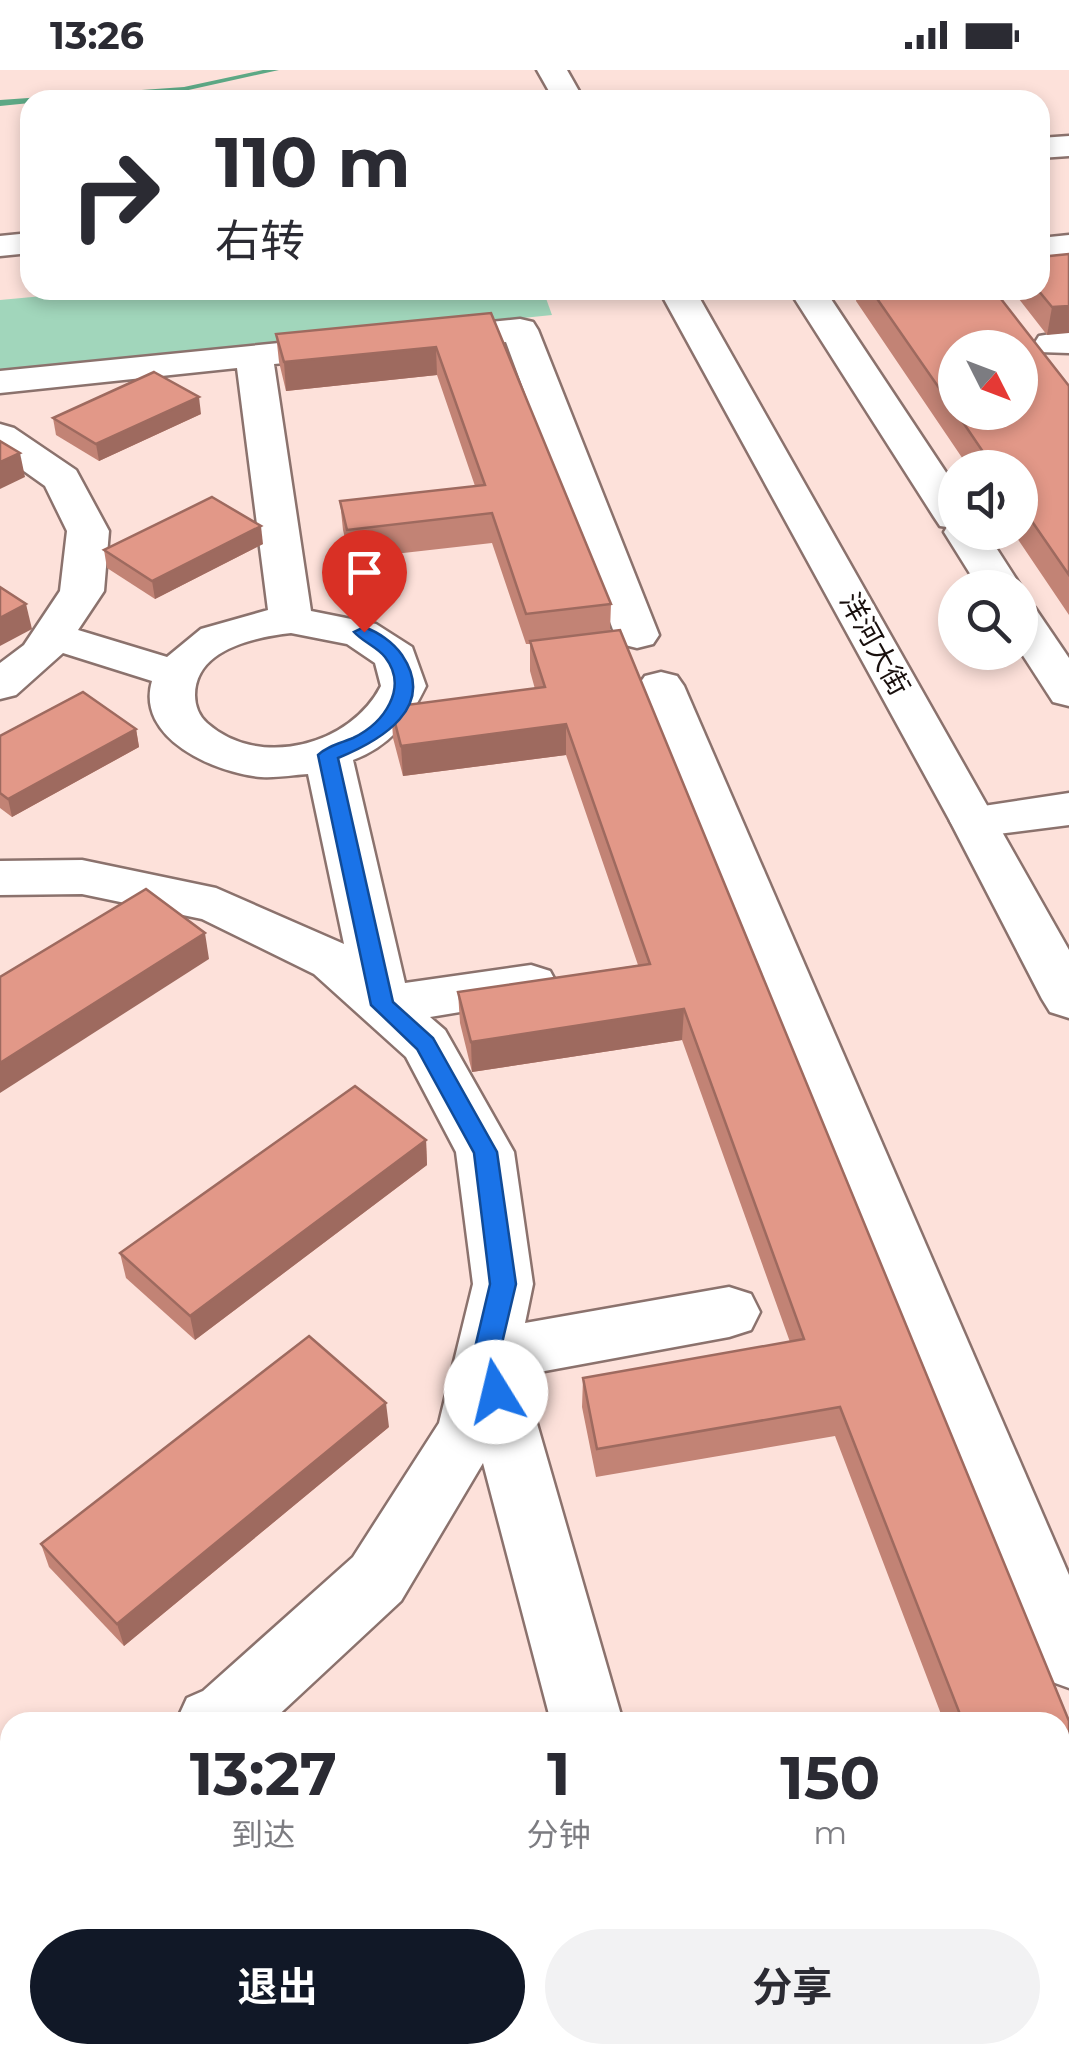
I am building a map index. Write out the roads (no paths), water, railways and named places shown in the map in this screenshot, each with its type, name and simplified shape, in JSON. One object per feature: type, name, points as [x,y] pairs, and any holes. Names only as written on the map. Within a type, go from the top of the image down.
[{"type":"street","name":"洋河大街","points":[[682,300],[974,821],[1069,1000]]},
{"type":"street","points":[[813,300],[938,492]]},
{"type":"street","points":[[0,382],[520,330],[637,635]]},
{"type":"street","points":[[254,355],[291,620]]},
{"type":"street","points":[[0,436],[62,479],[88,531],[82,591],[40,654],[0,685]]},
{"type":"street","points":[[291,620],[330,622],[364,632],[389,649],[403,671],[409,717],[328,755],[291,761],[253,760],[219,752],[192,737],[175,718],[170,696],[176,674],[192,654],[217,638],[252,625],[291,620]]},
{"type":"street","points":[[52,636],[176,674]]},
{"type":"street","points":[[1038,645],[1069,692]]},
{"type":"street","points":[[661,686],[1069,1656]]},
{"type":"street","points":[[328,755],[382,1005]]},
{"type":"street","points":[[974,821],[1069,809]]},
{"type":"street","points":[[0,878],[82,877],[216,905],[333,961],[426,1044],[486,1152],[503,1284],[469,1430],[377,1580],[231,1712]]},
{"type":"street","points":[[382,1005],[585,977]]},
{"type":"street","points":[[486,1356],[729,1312]]},
{"type":"street","points":[[486,1356],[584,1712]]},
{"type":"waterway","points":[[170,90],[275,70]]},
{"type":"waterway","points":[[0,103],[20,101]]}]
